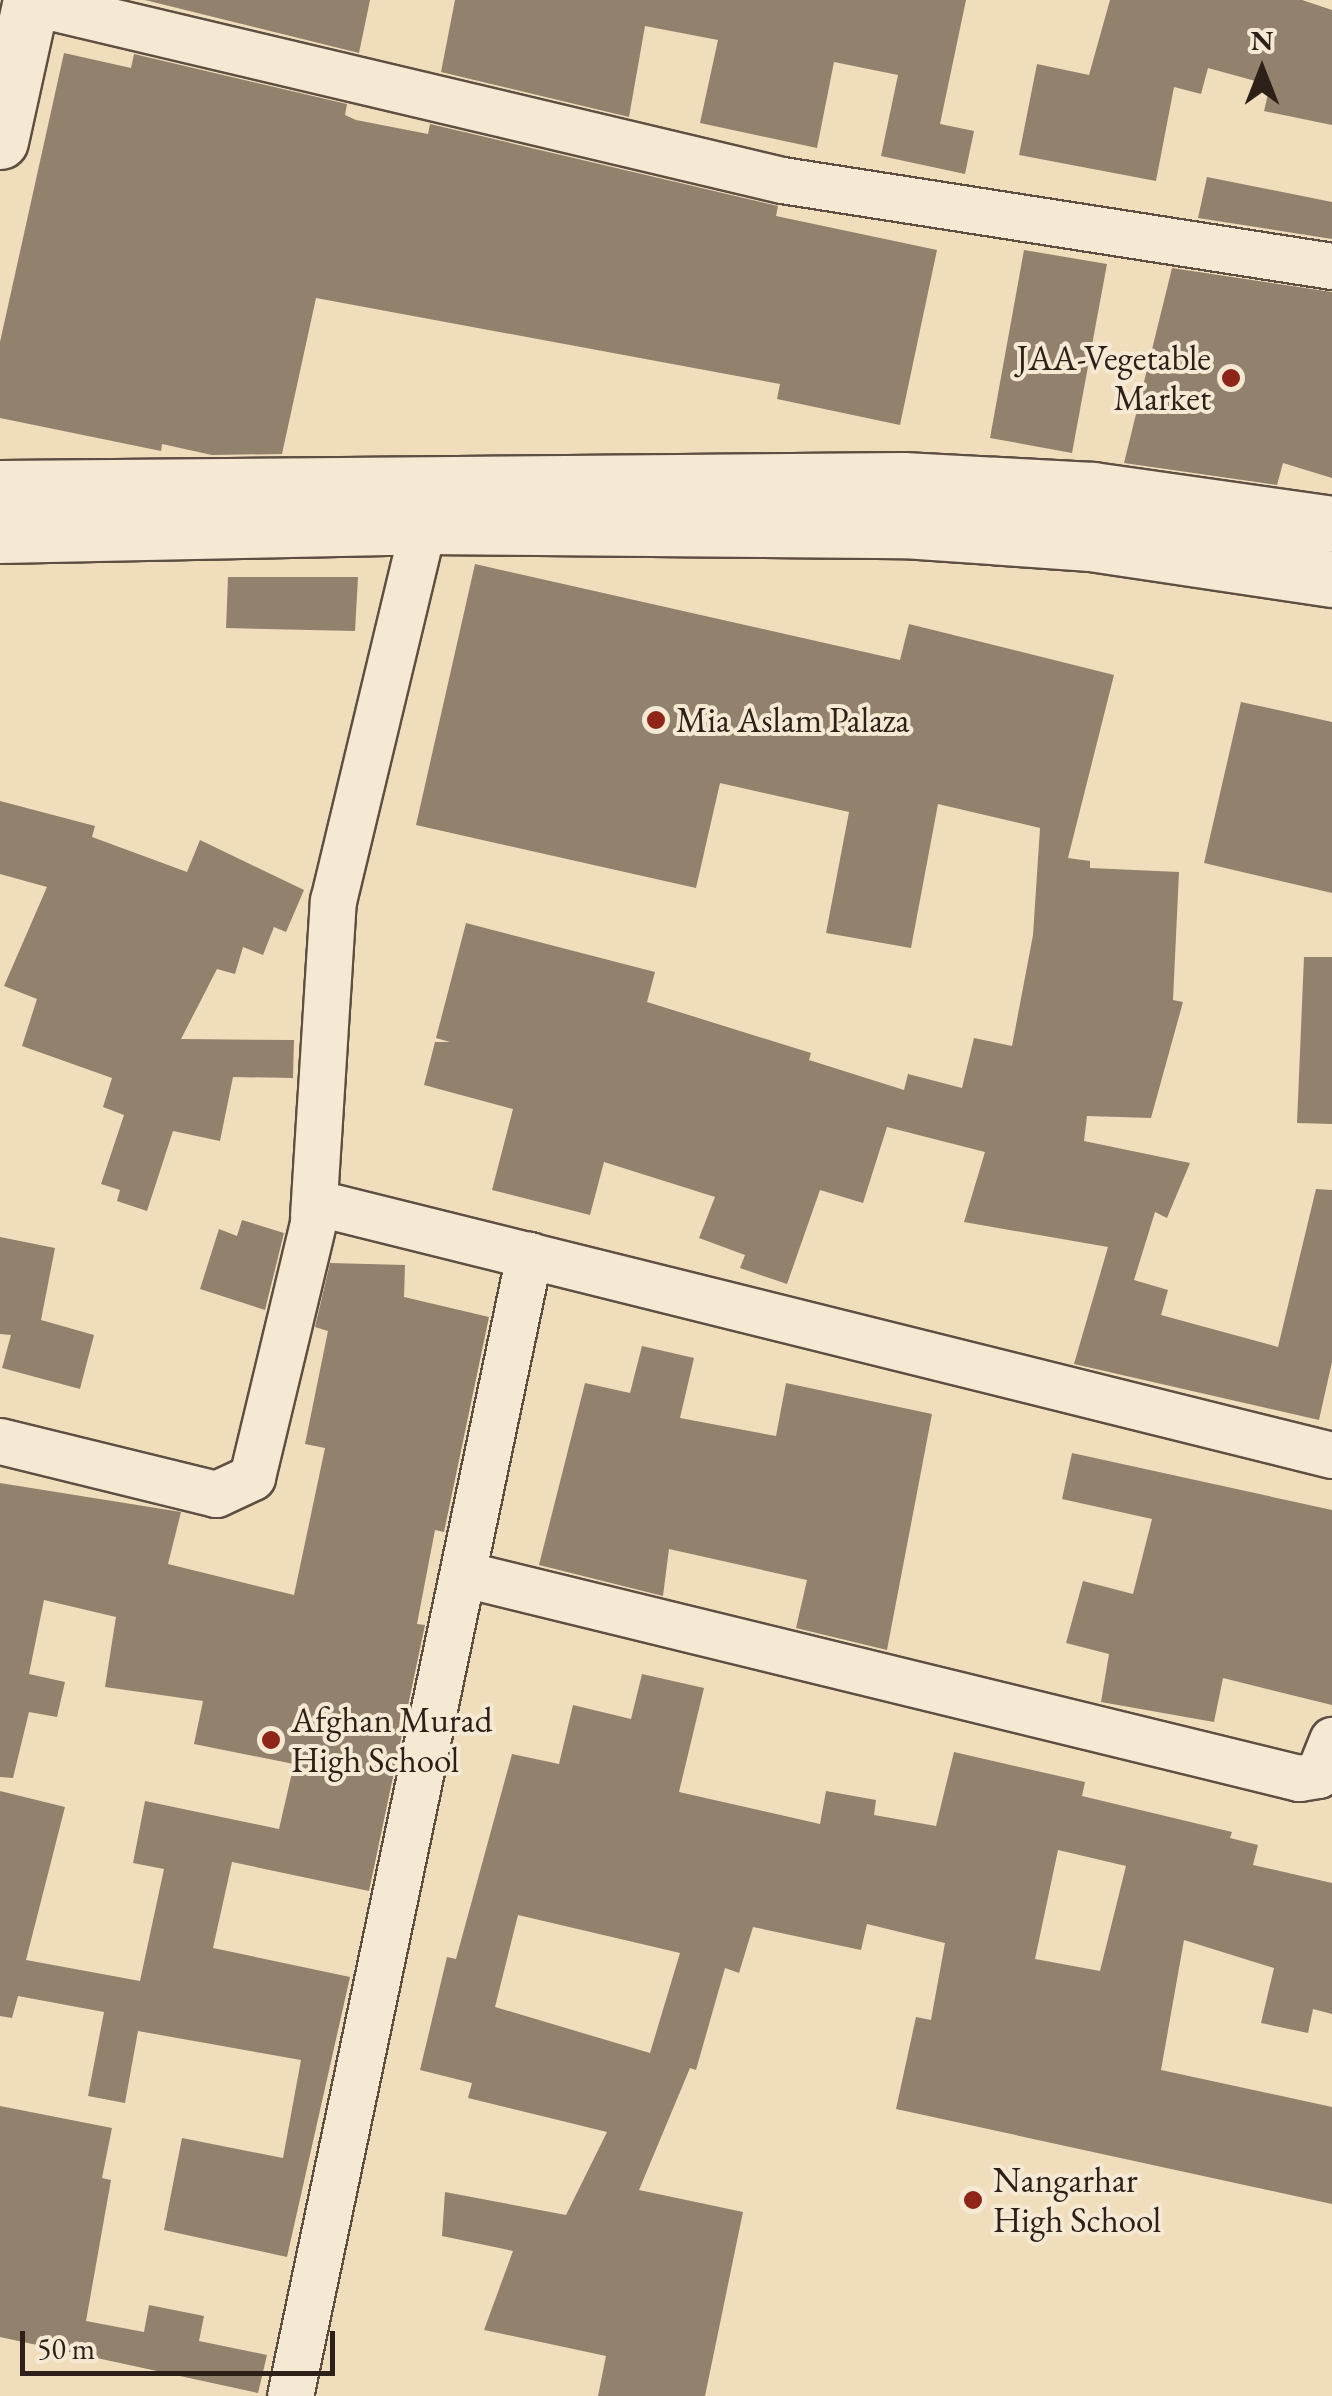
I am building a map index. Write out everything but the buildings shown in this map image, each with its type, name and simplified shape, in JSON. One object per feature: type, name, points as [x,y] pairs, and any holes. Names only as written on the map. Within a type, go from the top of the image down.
[{"type":"main road","points":[[0,141],[30,1]]},
{"type":"main road","points":[[0,488],[903,480],[1093,490],[1332,524]]},
{"type":"main road","points":[[0,534],[423,526],[904,530],[1091,542],[1332,579]]},
{"type":"street","points":[[30,1],[782,180],[1332,266]]},
{"type":"street","points":[[314,1216],[333,901],[423,526]]},
{"type":"street","points":[[0,1441],[216,1494],[252,1477],[318,1203],[1332,1455]]},
{"type":"street","points":[[290,2396],[530,1255]]},
{"type":"street","points":[[464,1574],[1299,1778],[1318,1774],[1332,1740]]},
{"type":"place","name":"JAA-Vegetable Market","points":[[1231,378]]},
{"type":"place","name":"Mia Aslam Palaza","points":[[656,720]]},
{"type":"place","name":"Afghan Murad High School","points":[[271,1740]]},
{"type":"place","name":"Nangarhar High School","points":[[973,2200]]}]
